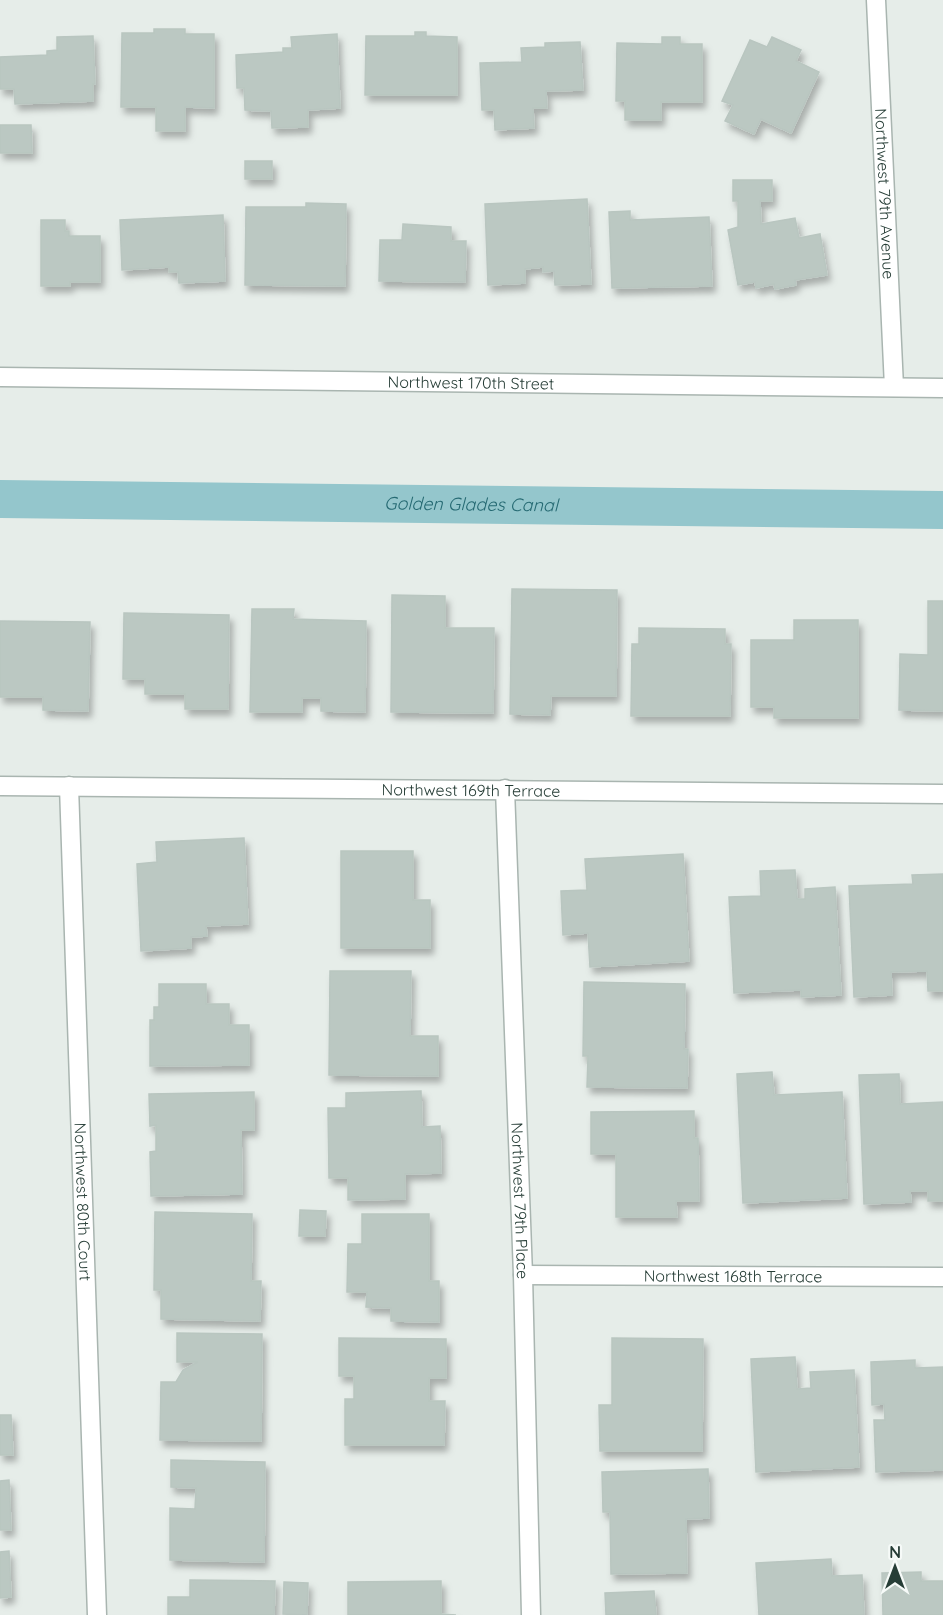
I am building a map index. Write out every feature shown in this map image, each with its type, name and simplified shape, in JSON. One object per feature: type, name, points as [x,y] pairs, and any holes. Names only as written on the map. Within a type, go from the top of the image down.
[{"type":"street","name":"Northwest 79th Avenue","points":[[876,0],[894,387]]},
{"type":"street","name":"Northwest 170th Street","points":[[0,377],[943,388]]},
{"type":"street","name":"Northwest 169th Terrace","points":[[0,786],[943,794]]},
{"type":"street","name":"Northwest 80th Court","points":[[69,786],[97,1615]]},
{"type":"street","name":"Northwest 79th Place","points":[[505,789],[523,1275],[531,1615]]},
{"type":"street","name":"Northwest 168th Terrace","points":[[523,1275],[943,1277]]},
{"type":"building","points":[[154,29],[185,29],[185,34],[214,34],[214,108],[185,107],[185,131],[156,131],[156,107],[121,107],[122,33],[154,33]]},
{"type":"building","points":[[415,32],[426,32],[426,36],[457,37],[457,95],[365,95],[366,36],[415,36]]},
{"type":"building","points":[[337,34],[340,108],[308,110],[308,127],[272,128],[271,111],[245,110],[244,88],[237,88],[236,55],[283,52],[283,48],[292,48],[291,37]]},
{"type":"building","points":[[93,36],[95,84],[93,84],[93,101],[15,104],[14,89],[0,89],[0,57],[47,55],[47,51],[57,50],[57,37]]},
{"type":"building","points":[[662,37],[680,37],[680,44],[702,44],[702,102],[661,102],[661,120],[625,120],[625,101],[616,101],[617,43],[662,44]]},
{"type":"building","points":[[772,37],[801,50],[796,61],[819,72],[791,133],[761,119],[754,134],[725,121],[733,105],[722,101],[750,40],[767,47]]},
{"type":"building","points":[[580,42],[583,90],[546,91],[547,108],[533,108],[534,128],[495,130],[494,110],[482,110],[480,63],[522,62],[521,48],[545,47],[545,43]]},
{"type":"building","points":[[0,125],[31,125],[32,153],[0,153]]},
{"type":"building","points":[[245,161],[272,161],[272,179],[245,179]]},
{"type":"building","points":[[733,180],[772,180],[772,201],[760,201],[761,224],[795,218],[799,238],[820,234],[827,275],[795,280],[796,285],[775,289],[774,284],[756,288],[755,282],[738,285],[728,230],[738,227],[738,201],[733,201]]},
{"type":"building","points":[[587,199],[591,284],[555,285],[554,271],[543,272],[543,267],[525,269],[525,283],[488,285],[485,204]]},
{"type":"building","points":[[306,203],[346,204],[345,286],[245,285],[246,207],[306,207]]},
{"type":"building","points":[[630,211],[630,220],[709,217],[712,286],[612,288],[609,212]]},
{"type":"building","points":[[223,215],[225,281],[179,283],[178,272],[169,272],[169,267],[122,270],[120,220]]},
{"type":"building","points":[[41,220],[65,220],[65,231],[69,231],[69,236],[100,236],[100,282],[70,282],[70,286],[41,286]]},
{"type":"building","points":[[403,224],[451,227],[451,241],[466,241],[465,282],[379,281],[380,240],[402,240]]},
{"type":"building","points":[[512,589],[617,590],[616,696],[551,696],[550,715],[510,714]]},
{"type":"building","points":[[392,595],[445,596],[445,628],[494,628],[493,713],[391,712]]},
{"type":"building","points":[[928,601],[943,601],[943,711],[899,710],[900,654],[928,655]]},
{"type":"building","points":[[252,609],[294,609],[293,619],[366,621],[365,712],[321,711],[321,698],[302,698],[302,712],[250,712]]},
{"type":"building","points":[[124,613],[229,615],[228,709],[185,709],[185,694],[145,694],[145,679],[123,679]]},
{"type":"building","points":[[794,620],[858,620],[858,718],[774,718],[774,707],[751,707],[751,640],[794,640]]},
{"type":"building","points":[[0,621],[90,622],[88,711],[43,710],[43,697],[0,697]]},
{"type":"building","points":[[639,628],[725,629],[725,644],[731,644],[730,716],[631,716],[632,644],[639,644]]},
{"type":"building","points":[[244,838],[248,924],[206,926],[207,936],[191,937],[191,948],[141,951],[137,864],[157,862],[156,842]]},
{"type":"building","points":[[341,851],[413,851],[413,900],[430,900],[430,948],[341,948]]},
{"type":"building","points":[[683,854],[689,961],[590,967],[588,933],[563,935],[561,891],[587,890],[585,859]]},
{"type":"building","points":[[795,870],[797,899],[805,899],[805,889],[835,887],[841,995],[801,997],[801,990],[734,993],[729,897],[761,896],[760,871]]},
{"type":"building","points":[[943,874],[943,991],[928,991],[927,971],[891,972],[892,995],[854,997],[849,886],[913,884],[912,875]]},
{"type":"building","points":[[330,971],[411,971],[410,1036],[438,1036],[438,1076],[329,1075]]},
{"type":"building","points":[[584,982],[685,984],[684,1049],[688,1049],[687,1088],[587,1087],[588,1056],[583,1056]]},
{"type":"building","points":[[159,984],[206,984],[206,1004],[229,1004],[229,1025],[249,1025],[249,1065],[150,1066],[150,1020],[154,1020],[154,1007],[159,1007]]},
{"type":"building","points":[[772,1072],[774,1095],[842,1092],[847,1198],[743,1203],[737,1074]]},
{"type":"building","points":[[899,1074],[900,1104],[943,1102],[943,1201],[928,1201],[928,1191],[910,1191],[911,1202],[864,1204],[859,1075]]},
{"type":"building","points":[[421,1091],[422,1127],[440,1126],[441,1173],[405,1174],[405,1199],[348,1200],[348,1178],[329,1178],[328,1108],[346,1108],[346,1093]]},
{"type":"building","points":[[254,1092],[254,1130],[241,1130],[242,1194],[151,1196],[150,1152],[156,1151],[156,1125],[150,1126],[149,1094]]},
{"type":"building","points":[[694,1111],[694,1138],[698,1138],[699,1201],[676,1201],[677,1217],[616,1217],[616,1154],[591,1154],[591,1112]]},
{"type":"building","points":[[300,1210],[326,1211],[325,1236],[299,1236]]},
{"type":"building","points":[[155,1212],[252,1214],[251,1281],[261,1281],[260,1321],[161,1319],[161,1290],[154,1290]]},
{"type":"building","points":[[362,1214],[429,1214],[429,1281],[439,1281],[439,1322],[391,1321],[391,1308],[366,1307],[367,1292],[347,1292],[348,1244],[362,1244]]},
{"type":"building","points":[[177,1333],[262,1334],[261,1441],[160,1440],[161,1382],[176,1382],[183,1370],[198,1362],[177,1362]]},
{"type":"building","points":[[339,1338],[446,1339],[446,1378],[429,1378],[429,1401],[445,1401],[444,1445],[345,1445],[345,1399],[354,1399],[354,1376],[339,1376]]},
{"type":"building","points":[[612,1338],[703,1339],[702,1451],[600,1451],[599,1405],[612,1405]]},
{"type":"building","points":[[795,1357],[797,1389],[811,1388],[810,1372],[854,1370],[859,1467],[756,1472],[751,1359]]},
{"type":"building","points":[[915,1360],[915,1368],[943,1367],[943,1470],[876,1472],[874,1420],[885,1420],[884,1404],[872,1405],[871,1362]]},
{"type":"building","points":[[0,1415],[11,1415],[13,1455],[0,1455]]},
{"type":"building","points":[[171,1460],[265,1462],[264,1562],[170,1560],[170,1508],[195,1509],[196,1488],[171,1487]]},
{"type":"building","points":[[708,1469],[709,1518],[686,1519],[687,1573],[611,1574],[610,1512],[603,1512],[602,1472]]},
{"type":"building","points":[[9,1480],[11,1530],[0,1530],[0,1481]]},
{"type":"building","points":[[9,1551],[11,1597],[0,1598],[0,1552]]},
{"type":"building","points":[[831,1559],[832,1576],[862,1575],[864,1615],[759,1615],[756,1563]]},
{"type":"building","points":[[921,1572],[921,1581],[943,1581],[943,1615],[883,1615],[882,1573]]},
{"type":"building","points":[[190,1580],[275,1581],[274,1615],[168,1615],[168,1597],[190,1597]]},
{"type":"building","points":[[441,1581],[441,1614],[456,1615],[348,1615],[348,1582]]},
{"type":"building","points":[[284,1582],[308,1583],[307,1615],[283,1614]]},
{"type":"building","points":[[654,1591],[656,1615],[606,1615],[605,1593]]},
{"type":"waterway","name":"Golden Glades Canal","points":[[0,499],[943,510]]}]
